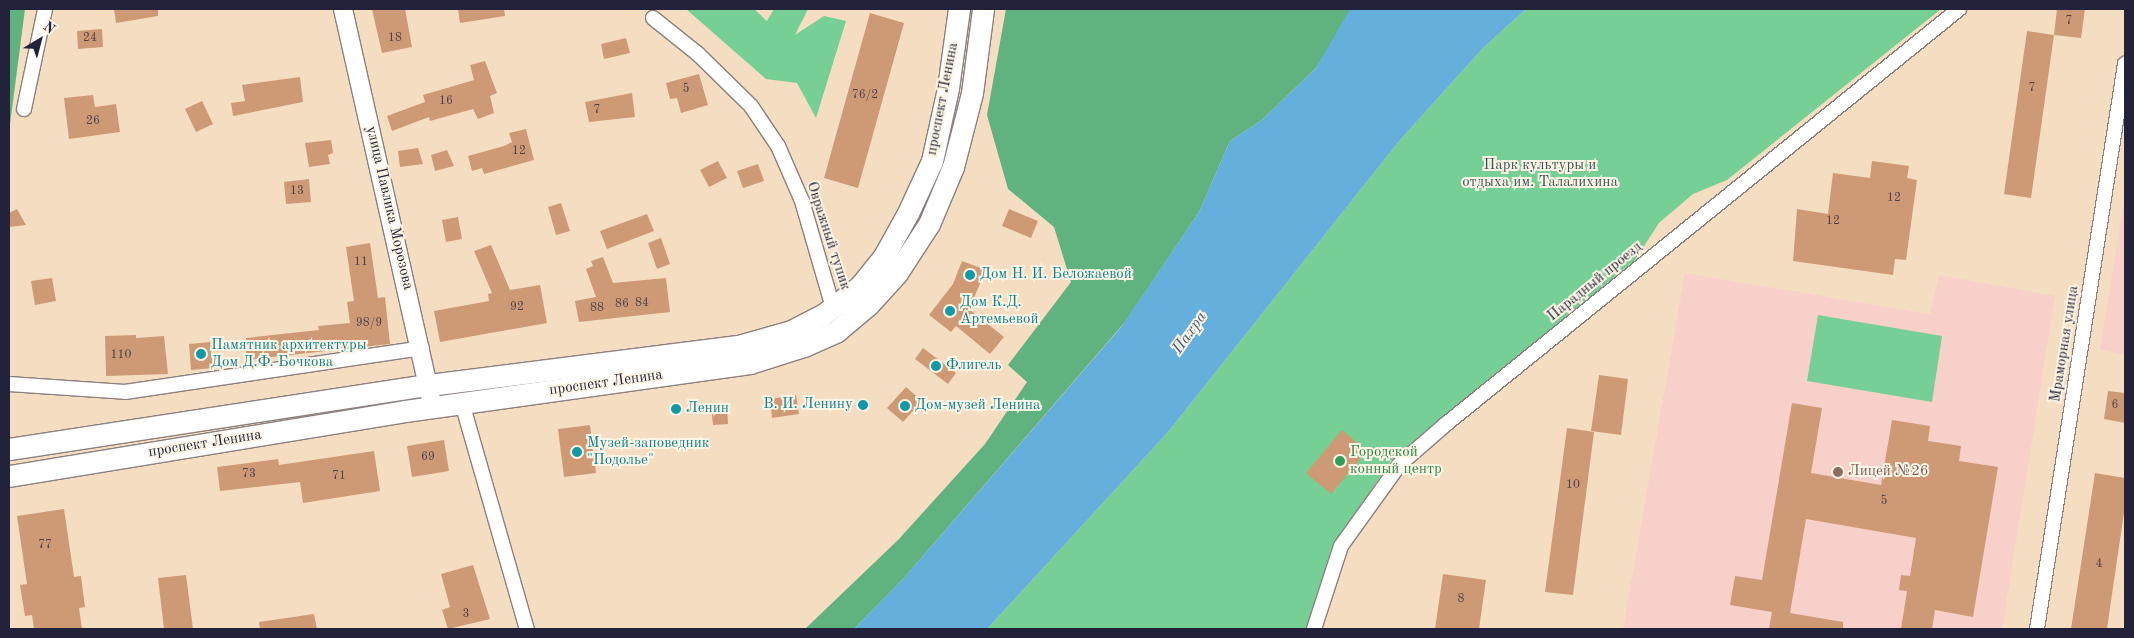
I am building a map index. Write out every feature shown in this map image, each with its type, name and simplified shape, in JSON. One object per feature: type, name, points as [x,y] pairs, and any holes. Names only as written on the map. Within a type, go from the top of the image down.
[{"type":"main road","name":"проспект Ленина","points":[[9,449],[429,385],[738,346],[791,331],[833,308],[860,286],[884,256],[932,161],[948,88],[958,9]]},
{"type":"main road","name":"проспект Ленина","points":[[9,476],[433,407],[750,363],[804,346],[837,331],[870,304],[897,273],[929,224],[953,167],[972,93],[983,9]]},
{"type":"street","points":[[24,109],[45,9]]},
{"type":"street","name":"улица Павлика Морозова","points":[[343,9],[422,348],[433,407]]},
{"type":"street","name":"Парадный проезд","points":[[1314,629],[1341,546],[1400,464],[1446,424],[1959,9]]},
{"type":"street","name":"Овражный тупик","points":[[653,18],[698,54],[751,106],[778,146],[802,201],[833,308]]},
{"type":"street","name":"Мраморная улица","points":[[2036,629],[2125,64]]},
{"type":"street","points":[[9,384],[125,392],[422,348]]},
{"type":"street","points":[[462,403],[527,629]]},
{"type":"shaded area","points":[[2125,194],[2125,354],[2100,350]]},
{"type":"shaded area","name":"Лицей №26","points":[[1685,273],[1930,314],[1939,275],[2055,296],[2002,629],[1623,629]]},
{"type":"green space","points":[[9,9],[25,9],[9,132]]},
{"type":"green space","points":[[686,9],[754,9],[767,21],[774,9],[808,9],[795,35],[824,16],[846,21],[816,118],[797,83],[766,79]]},
{"type":"green space","points":[[1006,9],[1352,9],[1316,68],[1262,120],[1230,141],[1199,212],[1125,322],[904,578],[854,629],[805,629],[898,540],[985,444],[1027,382],[1008,365],[1071,282],[1054,227],[1008,189],[987,115]]},
{"type":"green space","name":"Парк культуры и отдыха им. Талалихина","points":[[1526,9],[1941,9],[1727,180],[1693,194],[1659,223],[1635,260],[1391,461],[1332,547],[1306,629],[987,629],[1168,432],[1400,140],[1483,48]]},
{"type":"green space","points":[[1818,315],[1942,336],[1932,402],[1807,381]]},
{"type":"water","name":"Пахра","points":[[1350,9],[1526,9],[1483,48],[1400,140],[1168,432],[987,629],[854,629],[904,578],[1122,326],[1199,212],[1230,141],[1262,120],[1316,68]]},
{"type":"building","points":[[114,9],[158,9],[158,16],[116,23]]},
{"type":"building","points":[[372,9],[405,9],[412,47],[382,53]]},
{"type":"building","points":[[458,9],[504,9],[505,16],[460,23]]},
{"type":"building","points":[[2057,9],[2085,9],[2081,38],[2054,35]]},
{"type":"building","points":[[870,13],[904,23],[858,188],[824,178]]},
{"type":"building","points":[[102,29],[103,47],[78,49],[77,31]]},
{"type":"building","points":[[2027,31],[2054,35],[2031,198],[2004,194]]},
{"type":"building","points":[[626,38],[630,53],[604,59],[601,44]]},
{"type":"building","points":[[485,61],[497,93],[490,96],[494,113],[478,119],[473,109],[430,121],[429,117],[392,131],[387,116],[425,102],[423,95],[474,80],[470,65]]},
{"type":"building","points":[[699,74],[708,105],[681,113],[677,98],[670,99],[666,83]]},
{"type":"building","points":[[300,77],[303,102],[233,116],[231,103],[245,101],[242,85]]},
{"type":"building","points":[[632,93],[635,117],[589,122],[585,102]]},
{"type":"building","points":[[93,95],[95,107],[116,104],[120,132],[69,139],[64,98]]},
{"type":"building","points":[[202,101],[213,124],[196,132],[185,109]]},
{"type":"building","points":[[526,129],[534,160],[484,174],[482,168],[472,171],[468,156],[504,146],[512,142],[509,133]]},
{"type":"building","points":[[331,140],[333,153],[328,155],[330,164],[309,167],[305,143]]},
{"type":"building","points":[[418,148],[423,164],[400,167],[398,151]]},
{"type":"building","points":[[447,150],[454,166],[435,171],[431,155]]},
{"type":"building","points":[[718,161],[727,178],[709,187],[700,170]]},
{"type":"building","points":[[1872,161],[1909,166],[1907,178],[1917,180],[1906,260],[1895,259],[1893,275],[1793,261],[1797,209],[1828,214],[1833,173],[1870,178]]},
{"type":"building","points":[[758,164],[764,181],[743,188],[737,171]]},
{"type":"building","points":[[309,179],[311,202],[286,204],[284,182]]},
{"type":"building","points":[[561,203],[570,231],[556,235],[548,207]]},
{"type":"building","points":[[17,209],[26,225],[9,227],[9,213]]},
{"type":"building","points":[[1009,209],[1038,221],[1031,238],[1002,226]]},
{"type":"building","points":[[647,214],[654,231],[607,249],[600,231]]},
{"type":"building","points":[[458,217],[462,239],[446,242],[442,220]]},
{"type":"building","points":[[661,238],[670,264],[657,269],[648,243]]},
{"type":"building","points":[[370,243],[378,298],[385,297],[390,344],[246,360],[246,338],[319,330],[318,326],[350,323],[347,302],[354,301],[346,247]]},
{"type":"building","points":[[491,245],[510,290],[540,285],[547,323],[440,342],[434,311],[489,301],[488,294],[492,293],[474,251]]},
{"type":"building","points":[[603,257],[613,283],[666,278],[670,312],[579,322],[575,301],[596,297],[586,269],[593,266],[591,261]]},
{"type":"building","points":[[962,261],[986,270],[969,309],[1004,337],[990,354],[956,326],[951,332],[929,315],[953,284]]},
{"type":"building","points":[[52,278],[56,301],[35,305],[31,281]]},
{"type":"building","points":[[136,335],[136,338],[164,336],[168,374],[106,376],[105,336]]},
{"type":"building","points":[[210,342],[213,368],[191,370],[189,344]]},
{"type":"building","name":"Флигель","points":[[923,348],[956,373],[948,384],[915,359]]},
{"type":"building","points":[[1599,375],[1628,379],[1621,435],[1591,431]]},
{"type":"building","points":[[906,387],[922,401],[903,422],[887,408]]},
{"type":"building","points":[[2108,391],[2125,393],[2125,423],[2104,419]]},
{"type":"building","points":[[796,395],[799,414],[772,418],[770,399]]},
{"type":"building","points":[[1792,403],[1822,408],[1811,473],[1881,485],[1892,420],[1930,426],[1928,441],[1961,446],[1959,461],[1998,467],[1973,617],[1935,610],[1932,629],[1901,629],[1907,591],[1899,590],[1901,575],[1910,576],[1916,538],[1806,519],[1790,613],[1843,622],[1843,629],[1769,629],[1772,612],[1730,605],[1735,576],[1762,580]]},
{"type":"building","points":[[727,405],[728,424],[713,425],[711,406]]},
{"type":"building","points":[[590,425],[596,473],[564,477],[558,429]]},
{"type":"building","points":[[1567,428],[1594,432],[1573,595],[1545,592]]},
{"type":"building","points":[[1342,430],[1367,451],[1331,494],[1306,473]]},
{"type":"building","points":[[444,440],[449,471],[412,477],[407,446]]},
{"type":"building","points":[[374,451],[380,491],[303,503],[300,482],[220,491],[217,467],[278,459],[279,465]]},
{"type":"building","points":[[2095,473],[2125,478],[2125,506],[2107,629],[2071,629]]},
{"type":"building","points":[[64,509],[74,577],[81,576],[85,607],[79,608],[82,629],[34,629],[32,615],[25,616],[20,585],[27,584],[17,516]]},
{"type":"building","points":[[473,565],[490,619],[448,629],[442,610],[450,607],[441,574]]},
{"type":"building","points":[[1443,574],[1486,580],[1479,629],[1435,629]]},
{"type":"building","points":[[186,575],[193,629],[164,629],[158,578]]},
{"type":"building","points":[[314,614],[317,629],[260,629],[259,622]]},
{"type":"place","name":"Дом Н. И. Беложаевой","points":[[970,275]]},
{"type":"place","name":"Дом К.Д. Артемьевой","points":[[950,311]]},
{"type":"place","name":"Памятник архитектуры Дом Д.Ф. Бочкова","points":[[201,354]]},
{"type":"place","name":"Флигель","points":[[936,366]]},
{"type":"place","name":"В. И. Ленину","points":[[863,405]]},
{"type":"place","name":"Дом-музей Ленина","points":[[905,406]]},
{"type":"place","name":"Ленин","points":[[676,409]]},
{"type":"place","name":"Музей-заповедник \"Подолье\"","points":[[577,452]]},
{"type":"place","name":"Городской конный центр","points":[[1340,461]]},
{"type":"place","name":"Лицей №26","points":[[1838,472]]}]
